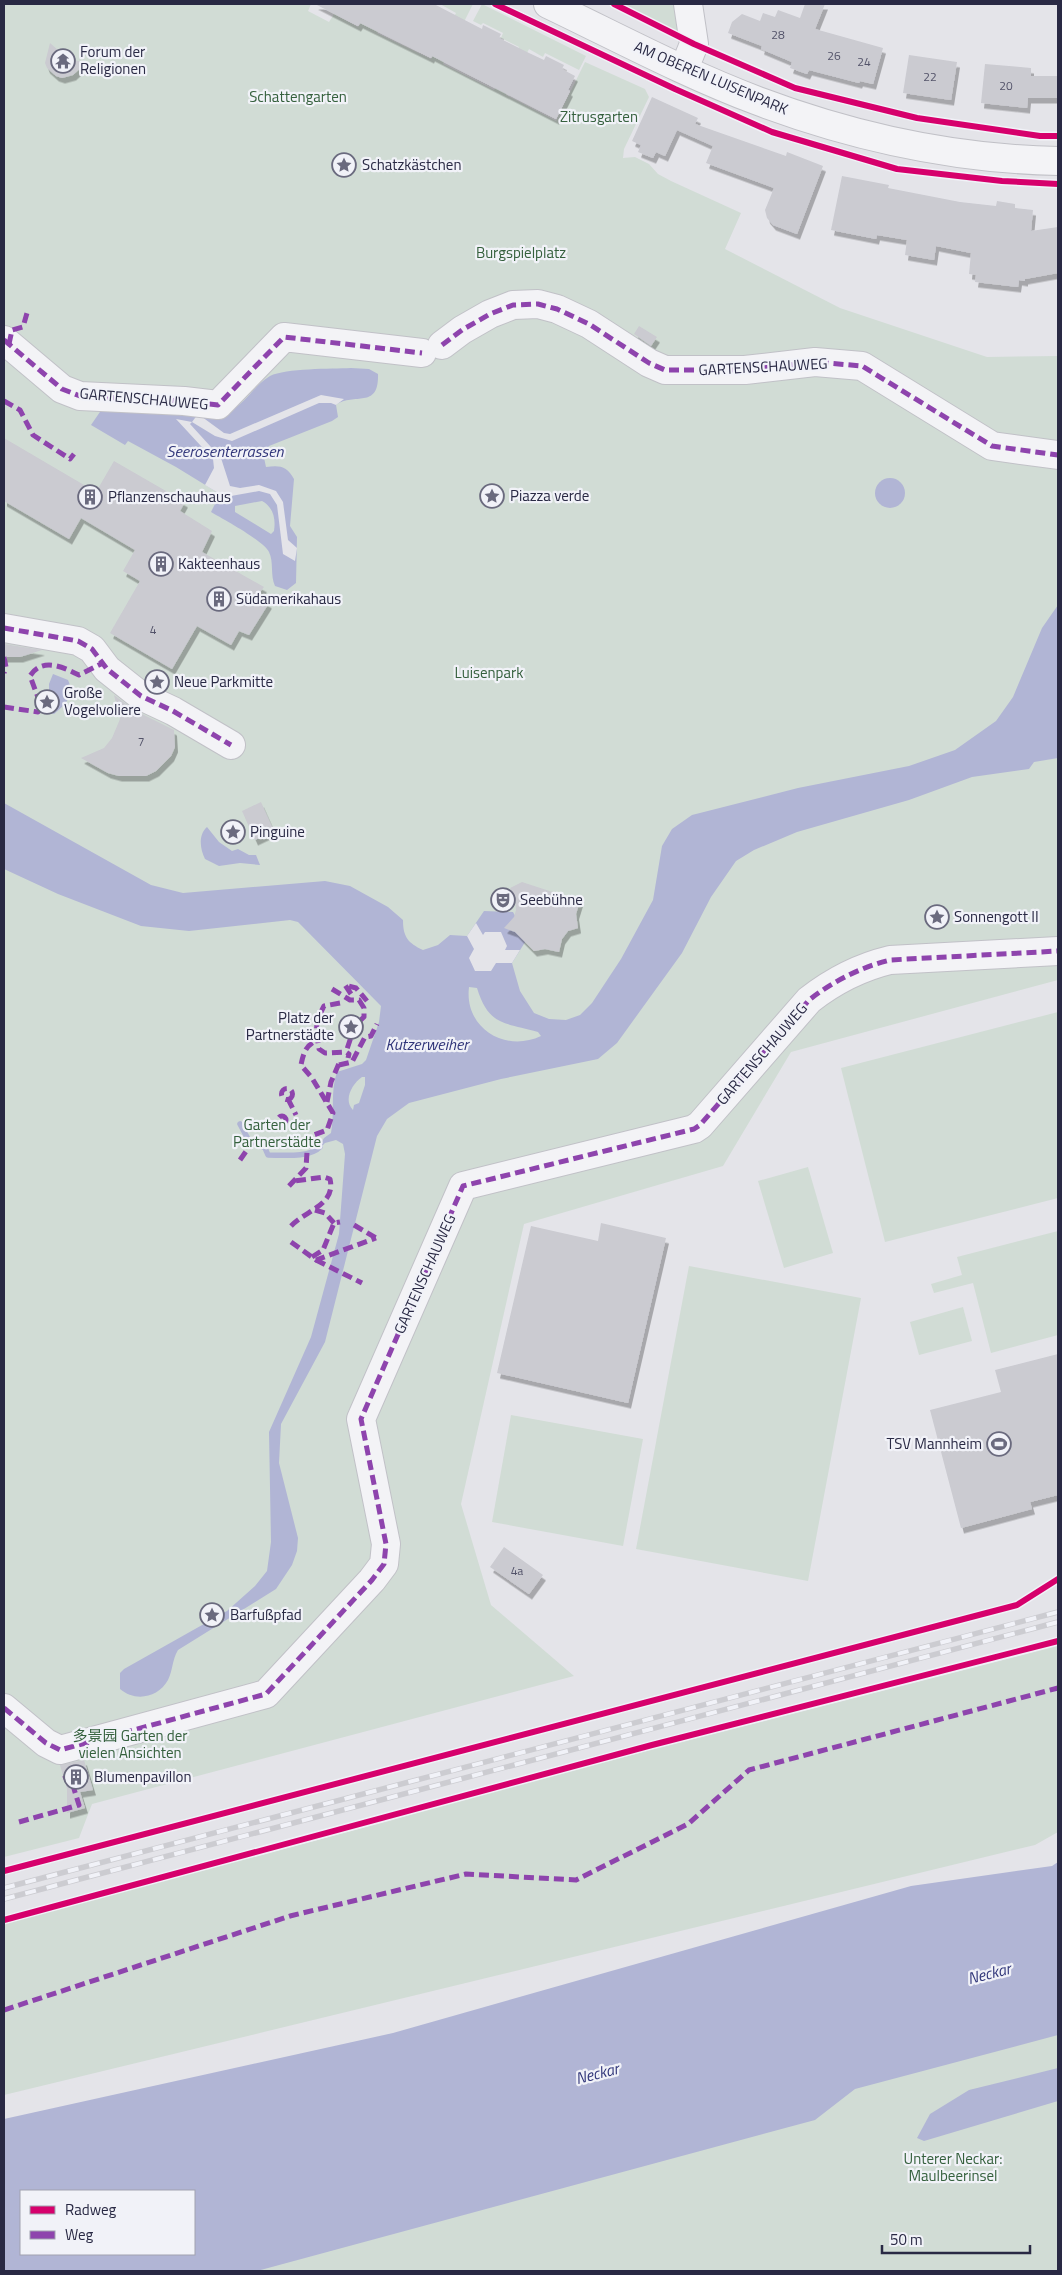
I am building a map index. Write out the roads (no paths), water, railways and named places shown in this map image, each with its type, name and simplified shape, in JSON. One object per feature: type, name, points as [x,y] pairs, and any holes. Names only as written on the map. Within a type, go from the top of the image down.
[{"type":"street","name":"AM OBEREN LUISENPARK","points":[[548,4],[684,69],[757,101],[875,138],[950,153],[1058,161]]},
{"type":"street","points":[[684,69],[694,44],[688,4]]},
{"type":"street","name":"GARTENSCHAUWEG","points":[[4,340],[62,389],[80,396],[184,401],[218,405],[284,337],[432,349],[490,314],[513,306],[538,304],[557,309],[589,324],[649,363],[665,370],[745,370],[815,362],[862,366],[992,446],[1058,455]]},
{"type":"street","points":[[4,628],[78,641],[92,649],[107,669],[142,696],[173,711],[231,745]]},
{"type":"street","name":"GARTENSCHAUWEG","points":[[4,1708],[46,1743],[60,1750],[266,1694],[372,1580],[384,1564],[386,1544],[362,1419],[463,1186],[700,1126],[808,1000],[825,987],[877,963],[890,960],[1058,952]]},
{"type":"water","name":"Seerosenterrassen","points":[[369,369],[378,374],[375,392],[364,398],[343,401],[336,405],[338,417],[332,421],[269,446],[263,453],[266,467],[283,467],[289,471],[294,479],[290,526],[297,537],[296,583],[287,590],[275,586],[272,564],[266,547],[243,530],[211,512],[220,494],[128,441],[125,445],[91,425],[102,409],[166,410],[172,415],[229,411],[240,404],[264,380],[277,373],[297,370]],"holes":[[[262,501],[271,510],[275,522],[274,531],[271,534],[235,512],[235,506]]]},
{"type":"water","points":[[890,478],[901,482],[905,493],[901,504],[890,508],[879,504],[875,493],[879,482]]},
{"type":"water","name":"Kutzerweiher","points":[[1058,605],[1058,758],[1034,762],[1029,769],[972,777],[909,800],[797,832],[754,850],[736,861],[711,897],[682,953],[617,1043],[598,1059],[501,1079],[409,1103],[387,1119],[377,1136],[325,1342],[281,1424],[279,1463],[298,1538],[297,1551],[292,1565],[276,1589],[178,1650],[168,1680],[158,1691],[139,1697],[132,1696],[120,1689],[120,1673],[124,1669],[227,1611],[255,1586],[267,1571],[271,1542],[269,1432],[311,1337],[339,1234],[345,1154],[343,1144],[336,1140],[325,1143],[316,1152],[324,1138],[331,1133],[334,1087],[337,1072],[362,1064],[366,1060],[379,1022],[381,1006],[298,922],[290,920],[189,931],[141,926],[58,894],[4,869],[4,803],[151,885],[183,893],[325,881],[350,886],[388,907],[403,920],[407,939],[423,950],[438,945],[450,935],[467,936],[484,911],[513,912],[527,939],[512,963],[520,991],[534,1013],[549,1019],[566,1020],[580,1015],[592,1003],[621,959],[653,900],[662,846],[672,829],[692,815],[798,788],[909,766],[955,750],[996,721],[1013,697],[1042,628]],"holes":[[[469,987],[477,988],[487,1010],[500,1021],[538,1032],[541,1036],[514,1041],[501,1039],[490,1033],[480,1025],[473,1014],[469,1002]],[[362,1077],[365,1077],[365,1085],[359,1103],[354,1105],[353,1110],[349,1102],[350,1092]]]},
{"type":"water","points":[[53,674],[68,680],[70,685],[68,699],[54,714],[50,713],[49,709],[49,684]]},
{"type":"water","points":[[207,827],[219,842],[232,851],[238,849],[249,855],[256,855],[260,865],[240,863],[219,866],[205,859],[201,838]]},
{"type":"water","name":"Neckar","points":[[1058,1862],[1058,2035],[855,2089],[815,2120],[257,2271],[4,2271],[4,2119],[393,2033],[911,1886],[1052,1866]]},
{"type":"water","points":[[1058,2068],[1058,2101],[924,2141],[917,2138],[930,2114],[969,2090]]},
{"type":"waterway","points":[[240,1124],[248,1139],[265,1148],[268,1155],[310,1153],[320,1147]]},
{"type":"railway","points":[[4,1888],[1058,1612]]},
{"type":"railway","points":[[4,1899],[1058,1622]]},
{"type":"place","name":"Forum der Religionen","points":[[63,61]]},
{"type":"place","name":"Schatzkästchen","points":[[344,165]]},
{"type":"place","name":"Piazza verde","points":[[492,496]]},
{"type":"place","name":"Pflanzenschauhaus","points":[[90,497]]},
{"type":"place","name":"Kakteenhaus","points":[[161,564]]},
{"type":"place","name":"Südamerikahaus","points":[[219,599]]},
{"type":"place","name":"Neue Parkmitte","points":[[157,682]]},
{"type":"place","name":"Große Vogelvoliere","points":[[47,702]]},
{"type":"place","name":"Pinguine","points":[[233,832]]},
{"type":"place","name":"Seebühne","points":[[503,900]]},
{"type":"place","name":"Sonnengott II","points":[[937,917]]},
{"type":"place","name":"Platz der Partnerstädte","points":[[351,1027]]},
{"type":"place","name":"TSV Mannheim","points":[[999,1444]]},
{"type":"place","name":"Barfußpfad","points":[[212,1615]]},
{"type":"place","name":"Blumenpavillon","points":[[76,1777]]},
{"type":"park label","name":"Schattengarten","points":[[298,97]]},
{"type":"park label","name":"Zitrusgarten","points":[[599,117]]},
{"type":"park label","name":"Burgspielplatz","points":[[521,253]]},
{"type":"park label","name":"Luisenpark","points":[[489,673]]},
{"type":"park label","name":"Garten der Partnerstädte","points":[[277,1134]]},
{"type":"park label","name":"多景园 Garten der vielen Ansichten","points":[[130,1744]]},
{"type":"park label","name":"Unterer Neckar: Maulbeerinsel","points":[[953,2168]]}]
